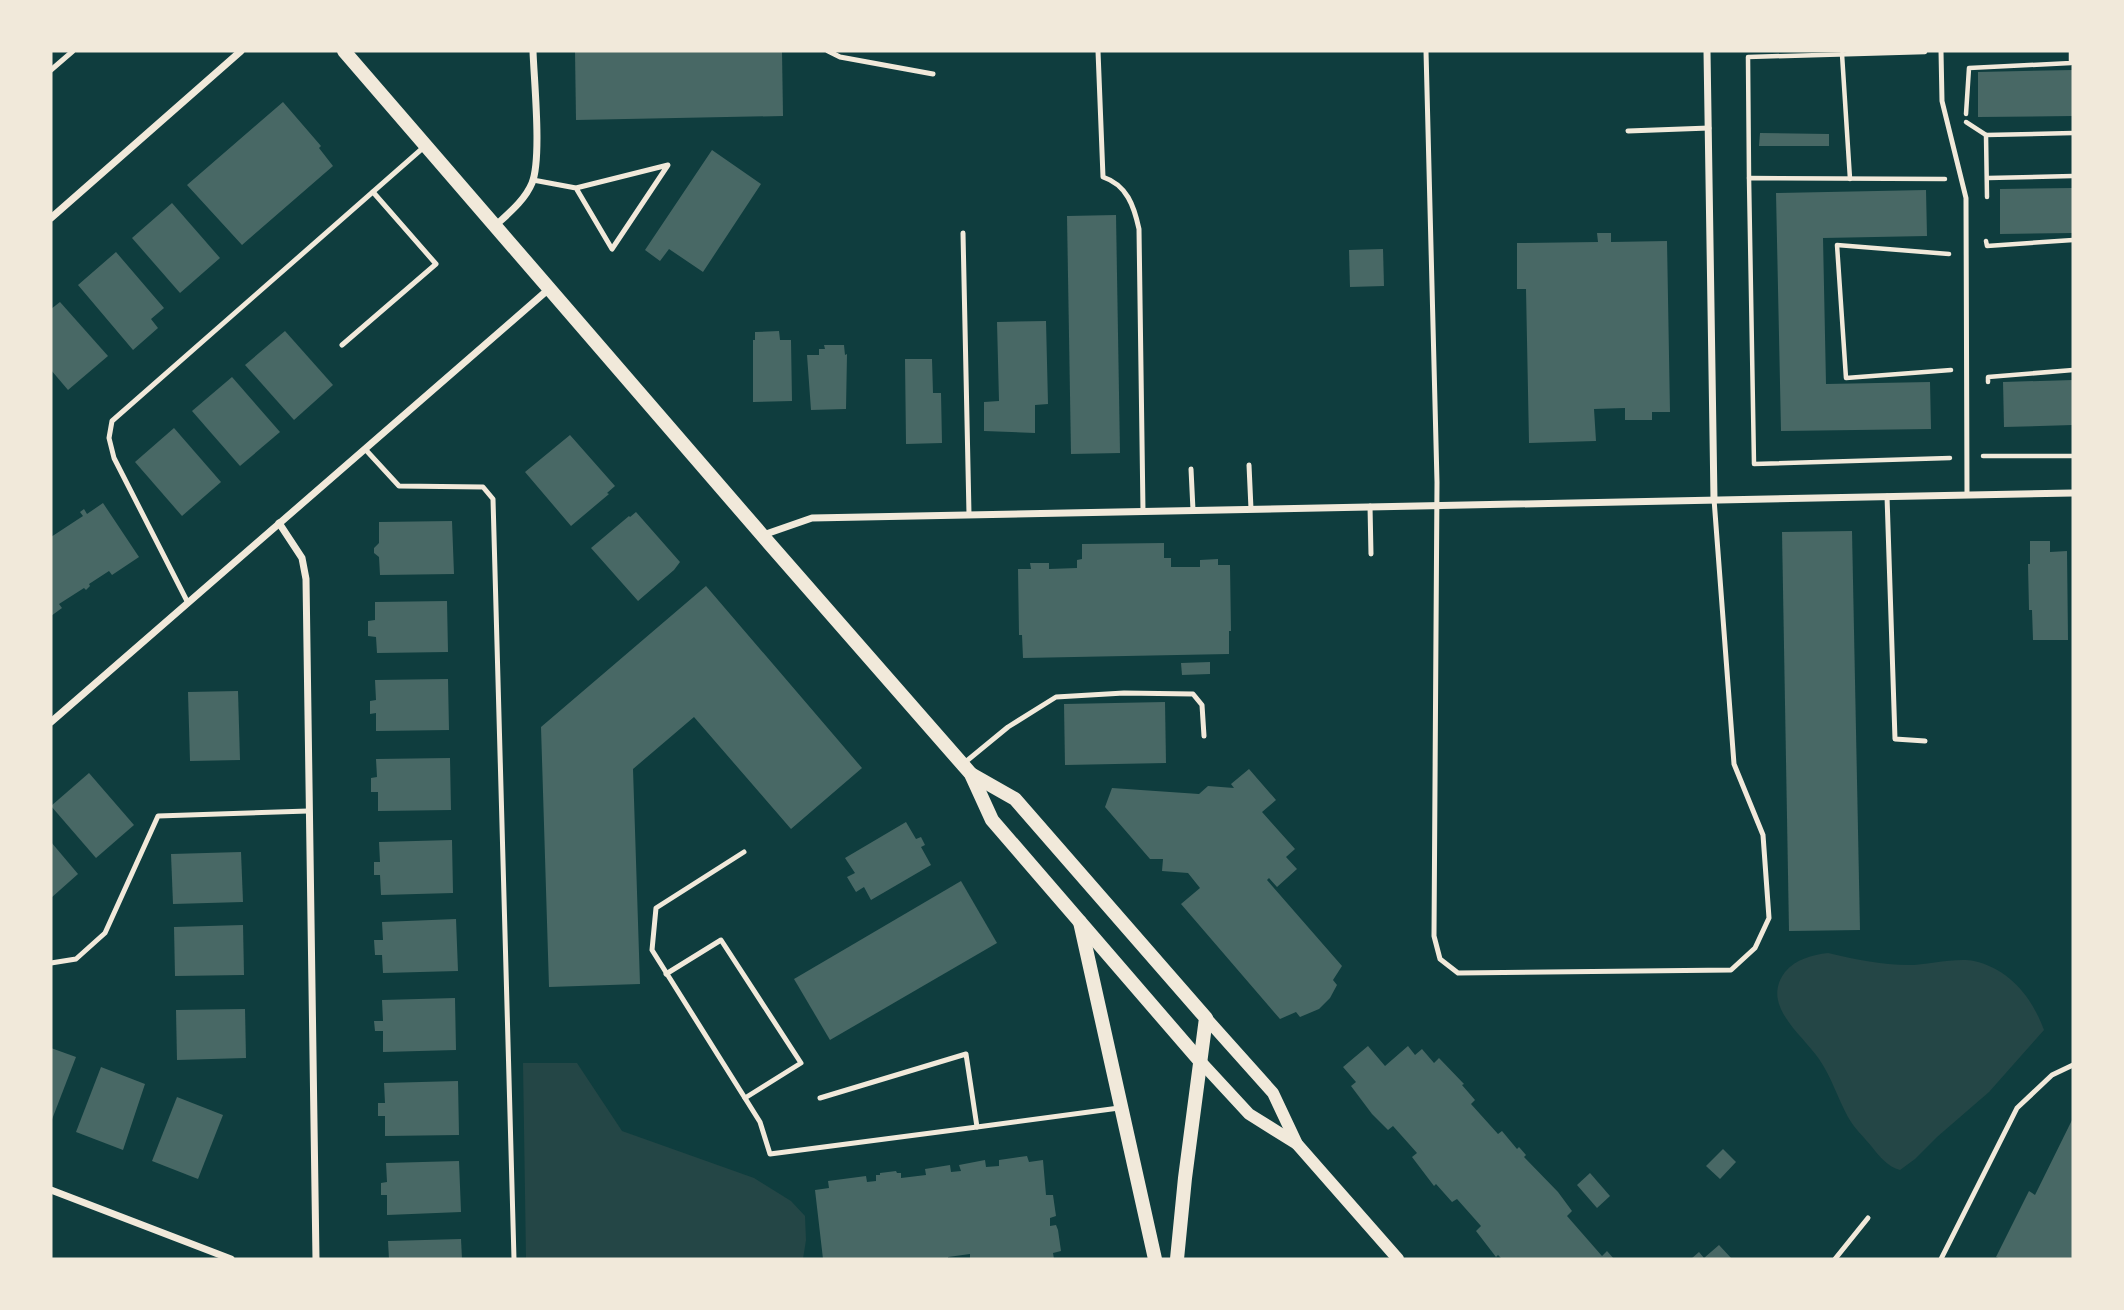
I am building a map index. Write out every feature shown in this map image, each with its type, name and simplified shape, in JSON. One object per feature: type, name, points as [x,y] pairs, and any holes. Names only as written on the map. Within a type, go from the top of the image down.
[{"type":"main road","points":[[344,51],[967,769],[992,820],[1200,1061]]},
{"type":"main road","points":[[967,769],[1015,799],[1206,1018],[1177,1259]]},
{"type":"main road","points":[[1079,921],[1155,1259]]},
{"type":"street","points":[[51,218],[241,51]]},
{"type":"street","points":[[496,225],[522,200],[533,180],[536,157],[533,51]]},
{"type":"street","points":[[1707,51],[1714,499]]},
{"type":"street","points":[[51,722],[550,288]]},
{"type":"street","points":[[762,535],[812,518],[2073,493]]},
{"type":"street","points":[[279,523],[302,558],[306,579],[316,1259]]},
{"type":"street","points":[[1206,1018],[1273,1093],[1297,1144],[1398,1259]]},
{"type":"street","points":[[1200,1061],[1249,1114],[1297,1144]]},
{"type":"street","points":[[51,1191],[231,1259]]},
{"type":"lane","points":[[51,70],[73,51]]},
{"type":"lane","points":[[828,51],[839,57],[933,74]]},
{"type":"lane","points":[[1098,51],[1103,177],[1120,187],[1134,205],[1139,229],[1143,511]]},
{"type":"lane","points":[[1426,51],[1437,505],[1434,936],[1440,959],[1458,973],[1731,970],[1755,948],[1769,918],[1763,835],[1734,764],[1714,499]]},
{"type":"lane","points":[[1941,51],[1942,101],[1966,198],[1967,495]]},
{"type":"lane","points":[[1628,131],[1709,128]]},
{"type":"lane","points":[[188,603],[114,458],[109,438],[112,421],[426,145]]},
{"type":"lane","points":[[533,180],[576,188],[667,165],[612,248],[576,188]]},
{"type":"lane","points":[[342,345],[436,264],[373,192]]},
{"type":"lane","points":[[963,233],[969,514]]},
{"type":"lane","points":[[365,449],[399,486],[483,486],[493,499],[514,1259]]},
{"type":"lane","points":[[1249,465],[1251,509]]},
{"type":"lane","points":[[1191,469],[1193,510]]},
{"type":"lane","points":[[1886,496],[1895,739],[1926,741]]},
{"type":"lane","points":[[1370,506],[1371,554]]},
{"type":"lane","points":[[967,769],[1008,727],[1056,696],[1193,694],[1202,705],[1204,736]]},
{"type":"lane","points":[[51,963],[76,959],[105,933],[158,816],[308,811]]},
{"type":"lane","points":[[744,852],[656,908],[652,950],[760,1122],[770,1154],[1122,1108]]},
{"type":"lane","points":[[666,974],[721,940],[801,1063],[745,1098]]},
{"type":"lane","points":[[820,1098],[966,1054],[977,1127]]},
{"type":"lane","points":[[1941,1259],[2017,1108],[2052,1075],[2073,1065]]},
{"type":"lane","points":[[1835,1259],[1868,1218]]},
{"type":"path","points":[[1930,61],[1930,51],[1748,54],[1754,464],[1966,456],[2073,456]]},
{"type":"path","points":[[2071,51],[2071,63],[1969,68],[1966,122],[1986,135],[2073,133]]},
{"type":"path","points":[[1842,54],[1850,179]]},
{"type":"path","points":[[1986,135],[1987,204]]},
{"type":"path","points":[[1749,178],[1948,180],[1946,172]]},
{"type":"path","points":[[1988,178],[2073,176]]},
{"type":"path","points":[[1986,237],[1987,246],[2073,240]]},
{"type":"path","points":[[1952,245],[1951,254],[1837,245],[1846,378],[1951,370],[1952,383]]},
{"type":"path","points":[[1987,390],[1988,377],[2073,370]]},
{"type":"path","points":[[1986,443],[1986,456]]},
{"type":"shaded area","points":[[1828,953],[1888,964],[1916,965],[1959,960],[1987,965],[2018,986],[2033,1006],[2044,1030],[1989,1092],[1915,1159],[1900,1170],[1896,1169],[1881,1157],[1853,1125],[1823,1066],[1786,1019],[1780,1007],[1777,996],[1785,972],[1805,958]]},
{"type":"shaded area","points":[[523,1063],[577,1063],[622,1131],[754,1178],[791,1201],[805,1216],[806,1240],[803,1259],[526,1259]]},
{"type":"building","points":[[575,51],[782,51],[783,116],[576,120]]},
{"type":"building","points":[[2073,70],[2073,116],[1978,117],[1978,72]]},
{"type":"building","points":[[283,102],[321,146],[319,148],[333,166],[242,245],[187,185]]},
{"type":"building","points":[[1760,133],[1829,134],[1829,146],[1759,146]]},
{"type":"building","points":[[712,150],[761,184],[703,272],[669,249],[660,261],[645,250]]},
{"type":"building","points":[[2073,188],[2073,233],[2000,234],[2000,189]]},
{"type":"building","points":[[1926,190],[1927,236],[1823,238],[1826,384],[1930,382],[1931,429],[1781,431],[1776,193]]},
{"type":"building","points":[[172,203],[220,258],[180,293],[132,238]]},
{"type":"building","points":[[1116,215],[1120,453],[1071,454],[1067,216]]},
{"type":"building","points":[[1597,233],[1611,233],[1611,242],[1667,241],[1670,412],[1652,412],[1652,420],[1625,420],[1625,408],[1594,409],[1596,441],[1529,443],[1526,289],[1517,289],[1517,243],[1598,242]]},
{"type":"building","points":[[1383,249],[1384,286],[1350,287],[1349,250]]},
{"type":"building","points":[[116,252],[164,308],[151,319],[158,328],[133,350],[78,285]]},
{"type":"building","points":[[60,302],[108,356],[68,390],[51,370],[51,309]]},
{"type":"building","points":[[1046,321],[1048,404],[1035,405],[1035,433],[984,431],[984,402],[999,401],[997,322]]},
{"type":"building","points":[[285,331],[333,385],[294,420],[245,365]]},
{"type":"building","points":[[779,331],[780,340],[791,340],[792,401],[753,402],[755,332]]},
{"type":"building","points":[[824,345],[844,345],[845,355],[847,354],[846,409],[811,410],[807,355],[819,355],[819,349],[825,349]]},
{"type":"building","points":[[905,359],[932,359],[933,393],[941,393],[942,443],[906,444]]},
{"type":"building","points":[[232,377],[280,432],[240,466],[192,411]]},
{"type":"building","points":[[2073,380],[2073,425],[2004,427],[2003,382]]},
{"type":"building","points":[[174,428],[221,482],[182,516],[135,462]]},
{"type":"building","points":[[570,435],[615,486],[571,526],[525,472]]},
{"type":"building","points":[[103,503],[139,557],[112,575],[109,571],[89,584],[86,590],[84,588],[59,604],[62,608],[51,616],[51,537],[83,516],[80,512],[84,509],[87,514]]},
{"type":"building","points":[[636,512],[680,562],[638,601],[591,548]]},
{"type":"building","points":[[452,521],[454,574],[380,575],[379,557],[374,553],[374,548],[379,543],[379,522]]},
{"type":"building","points":[[1852,531],[1860,930],[1789,931],[1782,532]]},
{"type":"building","points":[[2030,541],[2050,541],[2050,552],[2067,551],[2068,640],[2033,640],[2032,610],[2029,610]]},
{"type":"building","points":[[1164,543],[1164,558],[1171,558],[1171,567],[1200,567],[1200,560],[1218,559],[1218,565],[1230,565],[1229,654],[1023,658],[1022,635],[1019,635],[1018,569],[1031,569],[1030,563],[1049,563],[1049,569],[1077,568],[1077,560],[1082,559],[1082,544]]},
{"type":"building","points":[[706,586],[862,768],[791,829],[694,717],[633,769],[640,984],[549,987],[541,727]]},
{"type":"building","points":[[447,601],[448,652],[377,653],[376,637],[368,636],[368,621],[375,620],[375,602]]},
{"type":"building","points":[[1210,662],[1210,674],[1182,675],[1181,663]]},
{"type":"building","points":[[448,679],[449,730],[376,731],[376,713],[370,714],[370,701],[376,700],[375,680]]},
{"type":"building","points":[[238,691],[240,760],[190,761],[188,692]]},
{"type":"building","points":[[1165,702],[1166,763],[1065,765],[1064,704]]},
{"type":"building","points":[[450,758],[451,810],[378,811],[378,792],[371,792],[371,778],[377,777],[376,759]]},
{"type":"building","points":[[1249,769],[1276,800],[1262,812],[1295,849],[1286,857],[1297,869],[1277,887],[1269,878],[1267,880],[1342,966],[1333,980],[1337,985],[1330,998],[1319,1009],[1300,1017],[1296,1012],[1280,1019],[1181,904],[1200,888],[1188,873],[1162,871],[1163,859],[1150,859],[1105,807],[1112,788],[1199,794],[1208,786],[1234,788],[1231,784]]},
{"type":"building","points":[[89,773],[134,825],[96,858],[51,806]]},
{"type":"building","points":[[906,822],[916,839],[921,837],[925,845],[921,847],[931,865],[871,900],[864,887],[856,892],[847,877],[855,873],[845,858]]},
{"type":"building","points":[[452,840],[453,893],[381,895],[380,875],[374,875],[374,862],[380,862],[379,842]]},
{"type":"building","points":[[51,842],[78,874],[51,898]]},
{"type":"building","points":[[241,852],[243,902],[173,904],[171,854]]},
{"type":"building","points":[[961,881],[997,943],[830,1040],[794,979]]},
{"type":"building","points":[[456,919],[458,971],[383,973],[382,955],[375,955],[374,940],[383,940],[382,922]]},
{"type":"building","points":[[243,925],[244,975],[175,976],[174,927]]},
{"type":"building","points":[[455,998],[456,1050],[383,1052],[383,1031],[375,1031],[374,1021],[383,1021],[382,1000]]},
{"type":"building","points":[[245,1009],[246,1058],[177,1060],[176,1010]]},
{"type":"building","points":[[1368,1046],[1385,1066],[1408,1046],[1415,1055],[1422,1049],[1434,1063],[1439,1058],[1464,1084],[1462,1085],[1475,1100],[1471,1104],[1498,1134],[1502,1131],[1517,1149],[1519,1147],[1526,1155],[1524,1157],[1558,1192],[1572,1211],[1567,1216],[1602,1256],[1607,1251],[1614,1259],[1496,1257],[1476,1231],[1481,1226],[1457,1199],[1452,1202],[1436,1184],[1434,1186],[1412,1157],[1417,1153],[1393,1126],[1388,1130],[1372,1114],[1351,1086],[1356,1082],[1343,1067]]},
{"type":"building","points":[[51,1048],[76,1057],[51,1122]]},
{"type":"building","points":[[101,1067],[145,1084],[123,1150],[76,1132]]},
{"type":"building","points":[[458,1081],[459,1135],[385,1136],[385,1116],[378,1116],[378,1103],[385,1103],[384,1083]]},
{"type":"building","points":[[177,1097],[223,1115],[198,1179],[152,1161]]},
{"type":"building","points":[[2073,1118],[2073,1259],[1996,1257],[2029,1191],[2035,1195]]},
{"type":"building","points":[[1723,1149],[1736,1162],[1720,1179],[1706,1166]]},
{"type":"building","points":[[1027,1156],[1029,1162],[1043,1160],[1046,1195],[1053,1195],[1056,1216],[1050,1218],[1050,1226],[1056,1225],[1061,1251],[1053,1253],[1054,1259],[970,1259],[970,1254],[948,1259],[823,1259],[815,1190],[829,1188],[828,1181],[866,1176],[867,1182],[876,1181],[876,1175],[880,1173],[896,1171],[901,1173],[901,1178],[926,1175],[925,1169],[950,1165],[951,1172],[961,1171],[959,1165],[985,1160],[986,1167],[999,1166],[999,1160]]},
{"type":"building","points":[[459,1161],[461,1212],[387,1215],[387,1195],[381,1195],[381,1183],[387,1182],[386,1163]]},
{"type":"building","points":[[1590,1173],[1610,1196],[1597,1208],[1577,1185]]},
{"type":"building","points":[[461,1239],[462,1259],[389,1259],[388,1241]]},
{"type":"building","points":[[1719,1245],[1732,1259],[1691,1259],[1699,1252],[1704,1258]]}]
